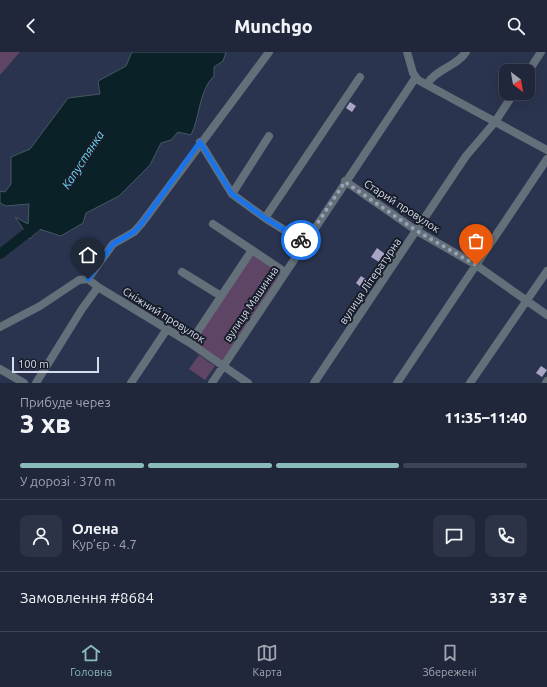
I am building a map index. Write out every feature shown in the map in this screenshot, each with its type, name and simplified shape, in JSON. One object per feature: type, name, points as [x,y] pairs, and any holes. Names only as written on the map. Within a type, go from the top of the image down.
[{"type":"street","points":[[0,327],[40,306],[79,280],[88,279],[113,244],[134,232],[269,52]]},
{"type":"street","points":[[407,52],[416,77],[547,150]]},
{"type":"street","points":[[427,84],[434,75],[459,62],[466,52]]},
{"type":"street","points":[[533,64],[541,52]]},
{"type":"street","points":[[265,218],[360,77]]},
{"type":"street","name":"вулиця Машинна","points":[[212,383],[416,77]]},
{"type":"street","name":"вулиця Літературна","points":[[314,383],[466,156],[495,122],[509,100]]},
{"type":"street","points":[[232,194],[270,136]]},
{"type":"street","points":[[200,142],[232,194],[265,218],[305,242]]},
{"type":"street","points":[[397,383],[546,163]]},
{"type":"street","name":"Старий провулок","points":[[345,182],[417,231],[476,265],[547,315]]},
{"type":"street","points":[[213,224],[286,272]]},
{"type":"street","points":[[190,343],[252,250]]},
{"type":"street","points":[[470,383],[547,271]]},
{"type":"street","points":[[182,272],[221,296]]},
{"type":"street","name":"Сніжний провулок","points":[[88,279],[98,287],[190,343],[248,383]]},
{"type":"street","points":[[36,383],[82,309],[98,287]]},
{"type":"street","points":[[131,383],[167,329]]},
{"type":"street","points":[[0,369],[24,383]]},
{"type":"shaded area","points":[[0,52],[20,52],[0,75]]},
{"type":"shaded area","points":[[253,253],[281,272],[222,361],[192,342]]},
{"type":"shaded area","points":[[199,355],[215,366],[205,380],[189,369]]},
{"type":"water","points":[[132,52],[226,52],[223,61],[214,67],[214,76],[205,89],[191,135],[178,132],[171,140],[161,143],[150,165],[119,196],[86,213],[83,223],[61,236],[39,229],[30,239],[15,217],[28,224],[29,204],[6,206],[0,203],[0,191],[5,192],[11,184],[11,157],[30,149],[68,98],[100,94],[98,81],[126,66]]},
{"type":"building","points":[[350,102],[356,106],[352,112],[346,108]]},
{"type":"building","points":[[377,248],[385,254],[379,262],[371,257]]},
{"type":"building","points":[[361,276],[367,280],[362,288],[356,283]]},
{"type":"building","points":[[541,366],[547,370],[542,377],[536,373]]},
{"type":"waterway","name":"Капустянка","points":[[0,254],[36,226]]},
{"type":"way so far","points":[[301,240],[305,242],[345,182],[417,231],[476,265]]},
{"type":"route","points":[[88,279],[113,244],[134,232],[142,223],[200,142],[232,194],[265,218],[301,240]]}]
